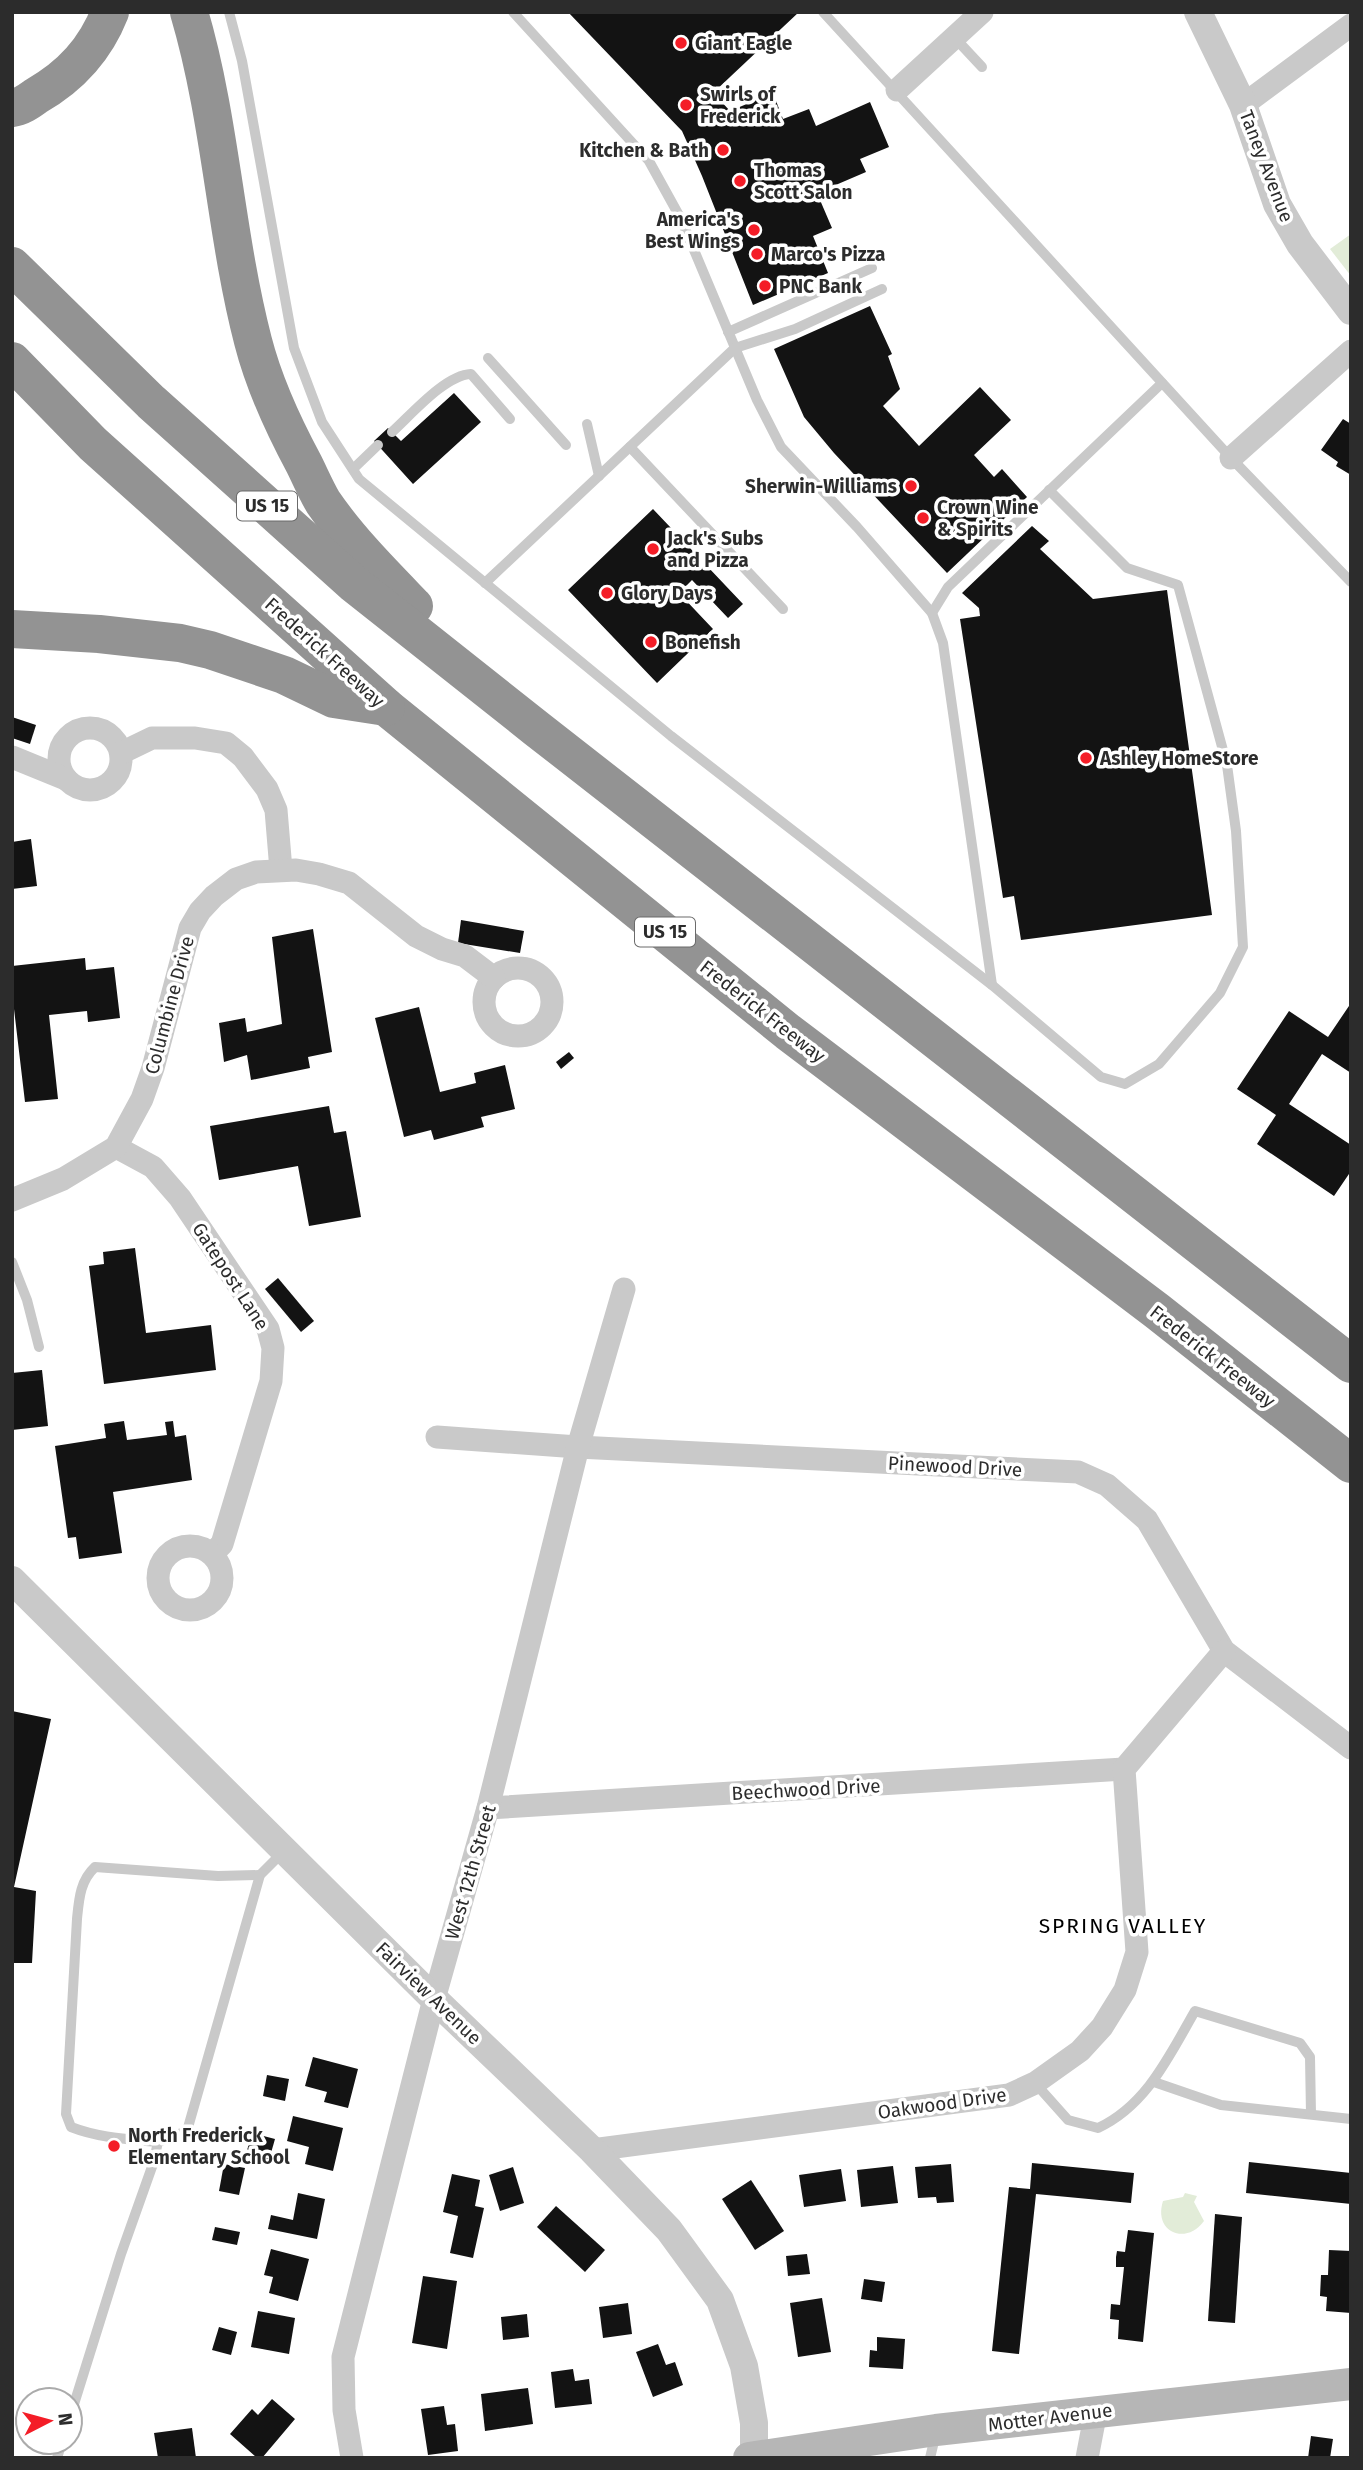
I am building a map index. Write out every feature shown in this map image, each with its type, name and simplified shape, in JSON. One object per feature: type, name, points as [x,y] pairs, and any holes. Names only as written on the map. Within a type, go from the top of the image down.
[{"type":"highway","points":[[12,108],[54,86],[70,74],[92,47],[110,12]]},
{"type":"highway","points":[[189,12],[202,55],[241,284],[254,343],[285,429],[323,501],[361,548],[390,581],[537,729]]},
{"type":"highway","name":"US 15","points":[[12,265],[150,402],[354,584],[1351,1364]]},
{"type":"highway","name":"Frederick Freeway","points":[[12,360],[93,444],[386,707],[788,1032],[1157,1311],[1351,1464]]},
{"type":"highway","points":[[12,629],[99,634],[180,643],[210,650],[284,675],[334,699],[386,707]]},
{"type":"main road","name":"Motter Avenue","points":[[753,2458],[933,2444],[1096,2411],[1351,2384]]},
{"type":"street","points":[[897,90],[982,12]]},
{"type":"street","name":"Taney Avenue","points":[[1198,12],[1243,105],[1277,204],[1300,244],[1351,310]]},
{"type":"street","points":[[1243,105],[1351,25]]},
{"type":"street","points":[[1231,458],[1351,351]]},
{"type":"street","points":[[12,757],[66,779],[83,789],[104,787],[118,773],[121,752],[111,735],[92,727],[82,728],[65,740],[59,759],[66,779]]},
{"type":"street","points":[[121,752],[152,738],[194,738],[226,743],[243,757],[267,789],[276,810],[281,870]]},
{"type":"street","name":"Columbine Drive","points":[[116,1147],[142,1099],[153,1068],[191,928],[200,911],[226,885],[236,879],[256,872],[296,870],[349,883],[416,936],[465,956],[494,978]]},
{"type":"street","points":[[12,1200],[63,1179],[116,1147]]},
{"type":"street","name":"Gatepost Lane","points":[[116,1147],[153,1167],[180,1198],[268,1329],[273,1348],[271,1381],[222,1544],[212,1554]]},
{"type":"street","name":"West 12th Street","points":[[352,2458],[344,2410],[343,2357],[434,1999],[488,1808],[578,1447],[624,1289]]},
{"type":"street","name":"Pinewood Drive","points":[[437,1437],[578,1447],[1078,1472],[1107,1485],[1146,1520],[1224,1651],[1351,1748]]},
{"type":"street","name":"Fairview Avenue","points":[[12,1580],[434,1999],[592,2150],[669,2230],[720,2300],[744,2366],[754,2423],[753,2458]]},
{"type":"street","points":[[1124,1769],[1224,1651]]},
{"type":"street","name":"Beechwood Drive","points":[[488,1808],[1124,1769]]},
{"type":"street","name":"Oakwood Drive","points":[[592,2150],[1009,2095],[1035,2083],[1080,2051],[1102,2027],[1125,1990],[1138,1952],[1124,1769]]},
{"type":"street","points":[[1087,2458],[1096,2411]]},
{"type":"lane","points":[[229,12],[242,61],[294,348],[322,422],[359,479],[671,736],[992,985],[1101,1077],[1125,1084],[1159,1064],[1220,993],[1243,947],[1237,831],[1227,765],[1178,585],[1127,568],[1049,490]]},
{"type":"lane","points":[[513,12],[649,160],[681,219],[757,400],[781,447],[857,527],[932,613],[943,643],[992,985]]},
{"type":"lane","points":[[824,12],[1231,458],[1351,582]]},
{"type":"lane","points":[[954,37],[982,67]]},
{"type":"lane","points":[[728,332],[872,268]]},
{"type":"lane","points":[[485,583],[735,348],[795,329],[882,289]]},
{"type":"lane","points":[[488,358],[566,445]]},
{"type":"lane","points":[[392,432],[450,379],[463,374],[471,374],[510,419]]},
{"type":"lane","points":[[932,613],[948,587],[1162,383]]},
{"type":"lane","points":[[587,424],[599,476]]},
{"type":"lane","points":[[353,469],[378,446]]},
{"type":"lane","points":[[631,446],[783,609]]},
{"type":"lane","points":[[12,1262],[27,1300],[39,1347]]},
{"type":"lane","points":[[260,1875],[218,1876],[95,1867],[86,1875],[80,1890],[77,1919],[66,2114],[71,2127],[101,2136],[158,2142],[187,2131],[260,1875],[285,1850]]},
{"type":"lane","points":[[1035,2083],[1068,2120],[1098,2128],[1131,2108],[1154,2082],[1195,2011],[1300,2043],[1310,2057],[1311,2114]]},
{"type":"lane","points":[[1154,2082],[1221,2105],[1351,2119]]},
{"type":"lane","points":[[80,2386],[158,2142]]},
{"type":"green space","points":[[1351,234],[1351,276],[1330,249]]},
{"type":"green space","points":[[1185,2193],[1197,2196],[1194,2202],[1204,2221],[1197,2229],[1180,2234],[1167,2228],[1161,2212],[1163,2201],[1183,2197]]},
{"type":"building","points":[[568,12],[799,12],[713,93],[712,103],[718,98],[730,111],[773,93],[783,119],[809,109],[816,126],[870,102],[889,147],[860,159],[866,172],[817,193],[832,228],[813,236],[828,273],[753,305],[682,131]]},
{"type":"building","points":[[870,306],[892,354],[888,356],[900,389],[883,406],[919,446],[980,387],[1011,420],[974,455],[994,477],[1002,469],[1027,497],[947,573],[834,453],[804,417],[774,349]]},
{"type":"building","points":[[454,393],[481,422],[413,484],[374,441],[388,428],[401,441]]},
{"type":"building","points":[[1343,419],[1351,424],[1351,475],[1336,466],[1338,462],[1321,450]]},
{"type":"building","points":[[653,509],[743,604],[728,618],[692,580],[679,593],[713,629],[657,683],[568,590]]},
{"type":"building","name":"Ashley HomeStore","points":[[1032,526],[1049,541],[1040,549],[1093,599],[1167,590],[1212,915],[1021,940],[1014,896],[1003,898],[960,619],[980,616],[979,608],[962,593]]},
{"type":"building","points":[[12,717],[36,725],[30,744],[12,738]]},
{"type":"building","points":[[31,839],[37,886],[12,889],[12,842]]},
{"type":"building","points":[[461,920],[524,931],[520,953],[458,943]]},
{"type":"building","points":[[313,929],[332,1052],[308,1057],[310,1068],[251,1080],[247,1055],[224,1062],[219,1023],[245,1018],[247,1032],[282,1024],[272,937]]},
{"type":"building","points":[[85,958],[86,970],[114,967],[120,1018],[88,1022],[87,1011],[49,1015],[58,1099],[25,1102],[12,992],[12,966]]},
{"type":"building","points":[[1351,1003],[1351,1073],[1322,1054],[1289,1104],[1351,1145],[1351,1171],[1334,1196],[1257,1144],[1276,1115],[1237,1089],[1289,1011],[1328,1037]]},
{"type":"building","points":[[419,1007],[440,1092],[476,1083],[474,1073],[505,1065],[515,1109],[481,1117],[484,1127],[434,1140],[431,1130],[404,1137],[375,1018]]},
{"type":"building","points":[[569,1052],[574,1058],[561,1069],[556,1062]]},
{"type":"building","points":[[329,1106],[334,1133],[346,1131],[361,1217],[309,1226],[298,1166],[219,1180],[210,1126]]},
{"type":"building","points":[[135,1248],[146,1333],[211,1325],[216,1370],[104,1384],[89,1266],[104,1264],[103,1252]]},
{"type":"building","points":[[278,1278],[314,1321],[301,1332],[265,1289]]},
{"type":"building","points":[[42,1370],[48,1426],[12,1430],[12,1373]]},
{"type":"building","points":[[124,1421],[127,1440],[167,1435],[165,1422],[173,1421],[175,1437],[186,1435],[192,1480],[113,1492],[122,1553],[79,1559],[76,1537],[68,1538],[55,1446],[106,1438],[104,1424]]},
{"type":"building","points":[[12,1711],[51,1719],[14,1887],[36,1891],[32,1963],[12,1963]]},
{"type":"building","points":[[313,2057],[358,2069],[348,2108],[324,2102],[327,2092],[305,2086]]},
{"type":"building","points":[[267,2075],[289,2079],[285,2101],[263,2096]]},
{"type":"building","points":[[293,2116],[343,2128],[333,2171],[305,2164],[309,2147],[287,2141]]},
{"type":"building","points":[[252,2133],[275,2139],[269,2160],[246,2154]]},
{"type":"building","points":[[1249,2162],[1351,2173],[1351,2204],[1246,2193]]},
{"type":"building","points":[[1032,2163],[1134,2173],[1131,2203],[1036,2194],[1019,2354],[992,2351],[1009,2187],[1030,2189]]},
{"type":"building","points":[[224,2164],[245,2168],[239,2195],[219,2191]]},
{"type":"building","points":[[951,2164],[954,2202],[937,2203],[936,2197],[918,2198],[915,2167]]},
{"type":"building","points":[[893,2166],[898,2203],[861,2207],[857,2170]]},
{"type":"building","points":[[513,2167],[524,2203],[500,2211],[489,2175]]},
{"type":"building","points":[[841,2169],[846,2201],[804,2207],[799,2175]]},
{"type":"building","points":[[452,2174],[480,2180],[475,2206],[484,2208],[473,2258],[450,2253],[458,2216],[443,2212]]},
{"type":"building","points":[[751,2180],[784,2231],[755,2250],[722,2199]]},
{"type":"building","points":[[298,2193],[325,2199],[317,2239],[268,2229],[271,2215],[293,2220]]},
{"type":"building","points":[[556,2206],[605,2250],[585,2272],[537,2227]]},
{"type":"building","points":[[1215,2214],[1242,2217],[1235,2323],[1208,2321]]},
{"type":"building","points":[[215,2227],[240,2232],[237,2245],[212,2240]]},
{"type":"building","points":[[1128,2230],[1154,2233],[1143,2342],[1118,2339],[1119,2320],[1110,2319],[1111,2304],[1120,2305],[1124,2267],[1116,2267],[1116,2257],[1117,2251],[1125,2252]]},
{"type":"building","points":[[271,2249],[309,2259],[298,2301],[269,2293],[273,2277],[264,2275]]},
{"type":"building","points":[[1329,2250],[1351,2251],[1351,2313],[1326,2311],[1327,2297],[1320,2296],[1321,2275],[1328,2275]]},
{"type":"building","points":[[807,2254],[810,2274],[788,2276],[786,2256]]},
{"type":"building","points":[[423,2276],[457,2281],[447,2349],[412,2343]]},
{"type":"building","points":[[864,2279],[885,2282],[882,2302],[861,2299]]},
{"type":"building","points":[[822,2298],[831,2352],[798,2357],[790,2303]]},
{"type":"building","points":[[628,2303],[632,2334],[603,2338],[599,2307]]},
{"type":"building","points":[[258,2311],[295,2318],[289,2354],[251,2347]]},
{"type":"building","points":[[527,2314],[529,2337],[503,2340],[501,2317]]},
{"type":"building","points":[[219,2327],[237,2332],[231,2355],[212,2350]]},
{"type":"building","points":[[877,2337],[905,2339],[903,2369],[869,2367],[870,2350],[877,2351]]},
{"type":"building","points":[[658,2344],[666,2365],[675,2362],[683,2385],[653,2397],[636,2352]]},
{"type":"building","points":[[573,2369],[575,2381],[589,2379],[592,2404],[555,2408],[551,2372]]},
{"type":"building","points":[[528,2388],[533,2424],[485,2431],[481,2394]]},
{"type":"building","points":[[272,2399],[295,2419],[262,2458],[257,2458],[230,2434],[252,2409],[258,2415]]},
{"type":"building","points":[[444,2406],[447,2425],[455,2424],[458,2451],[428,2455],[421,2409]]},
{"type":"building","points":[[192,2428],[196,2458],[158,2458],[154,2433]]},
{"type":"building","points":[[1311,2436],[1333,2439],[1330,2458],[1308,2458]]},
{"type":"place","name":"Giant Eagle","points":[[681,43]]},
{"type":"place","name":"Swirls of Frederick","points":[[686,105]]},
{"type":"place","name":"Kitchen & Bath","points":[[723,150]]},
{"type":"place","name":"Thomas Scott Salon","points":[[740,181]]},
{"type":"place","name":"America's Best Wings","points":[[754,230]]},
{"type":"place","name":"Marco's Pizza","points":[[757,254]]},
{"type":"place","name":"PNC Bank","points":[[765,286]]},
{"type":"place","name":"Sherwin-Williams","points":[[911,486]]},
{"type":"place","name":"Crown Wine & Spirits","points":[[923,518]]},
{"type":"place","name":"Jack's Subs and Pizza","points":[[653,549]]},
{"type":"place","name":"Glory Days","points":[[607,593]]},
{"type":"place","name":"Bonefish","points":[[651,642]]},
{"type":"place","name":"Ashley HomeStore","points":[[1086,758]]},
{"type":"place","name":"North Frederick Elementary School","points":[[114,2146]]},
{"type":"district","name":"SPRING VALLEY","points":[[1123,1926]]}]
